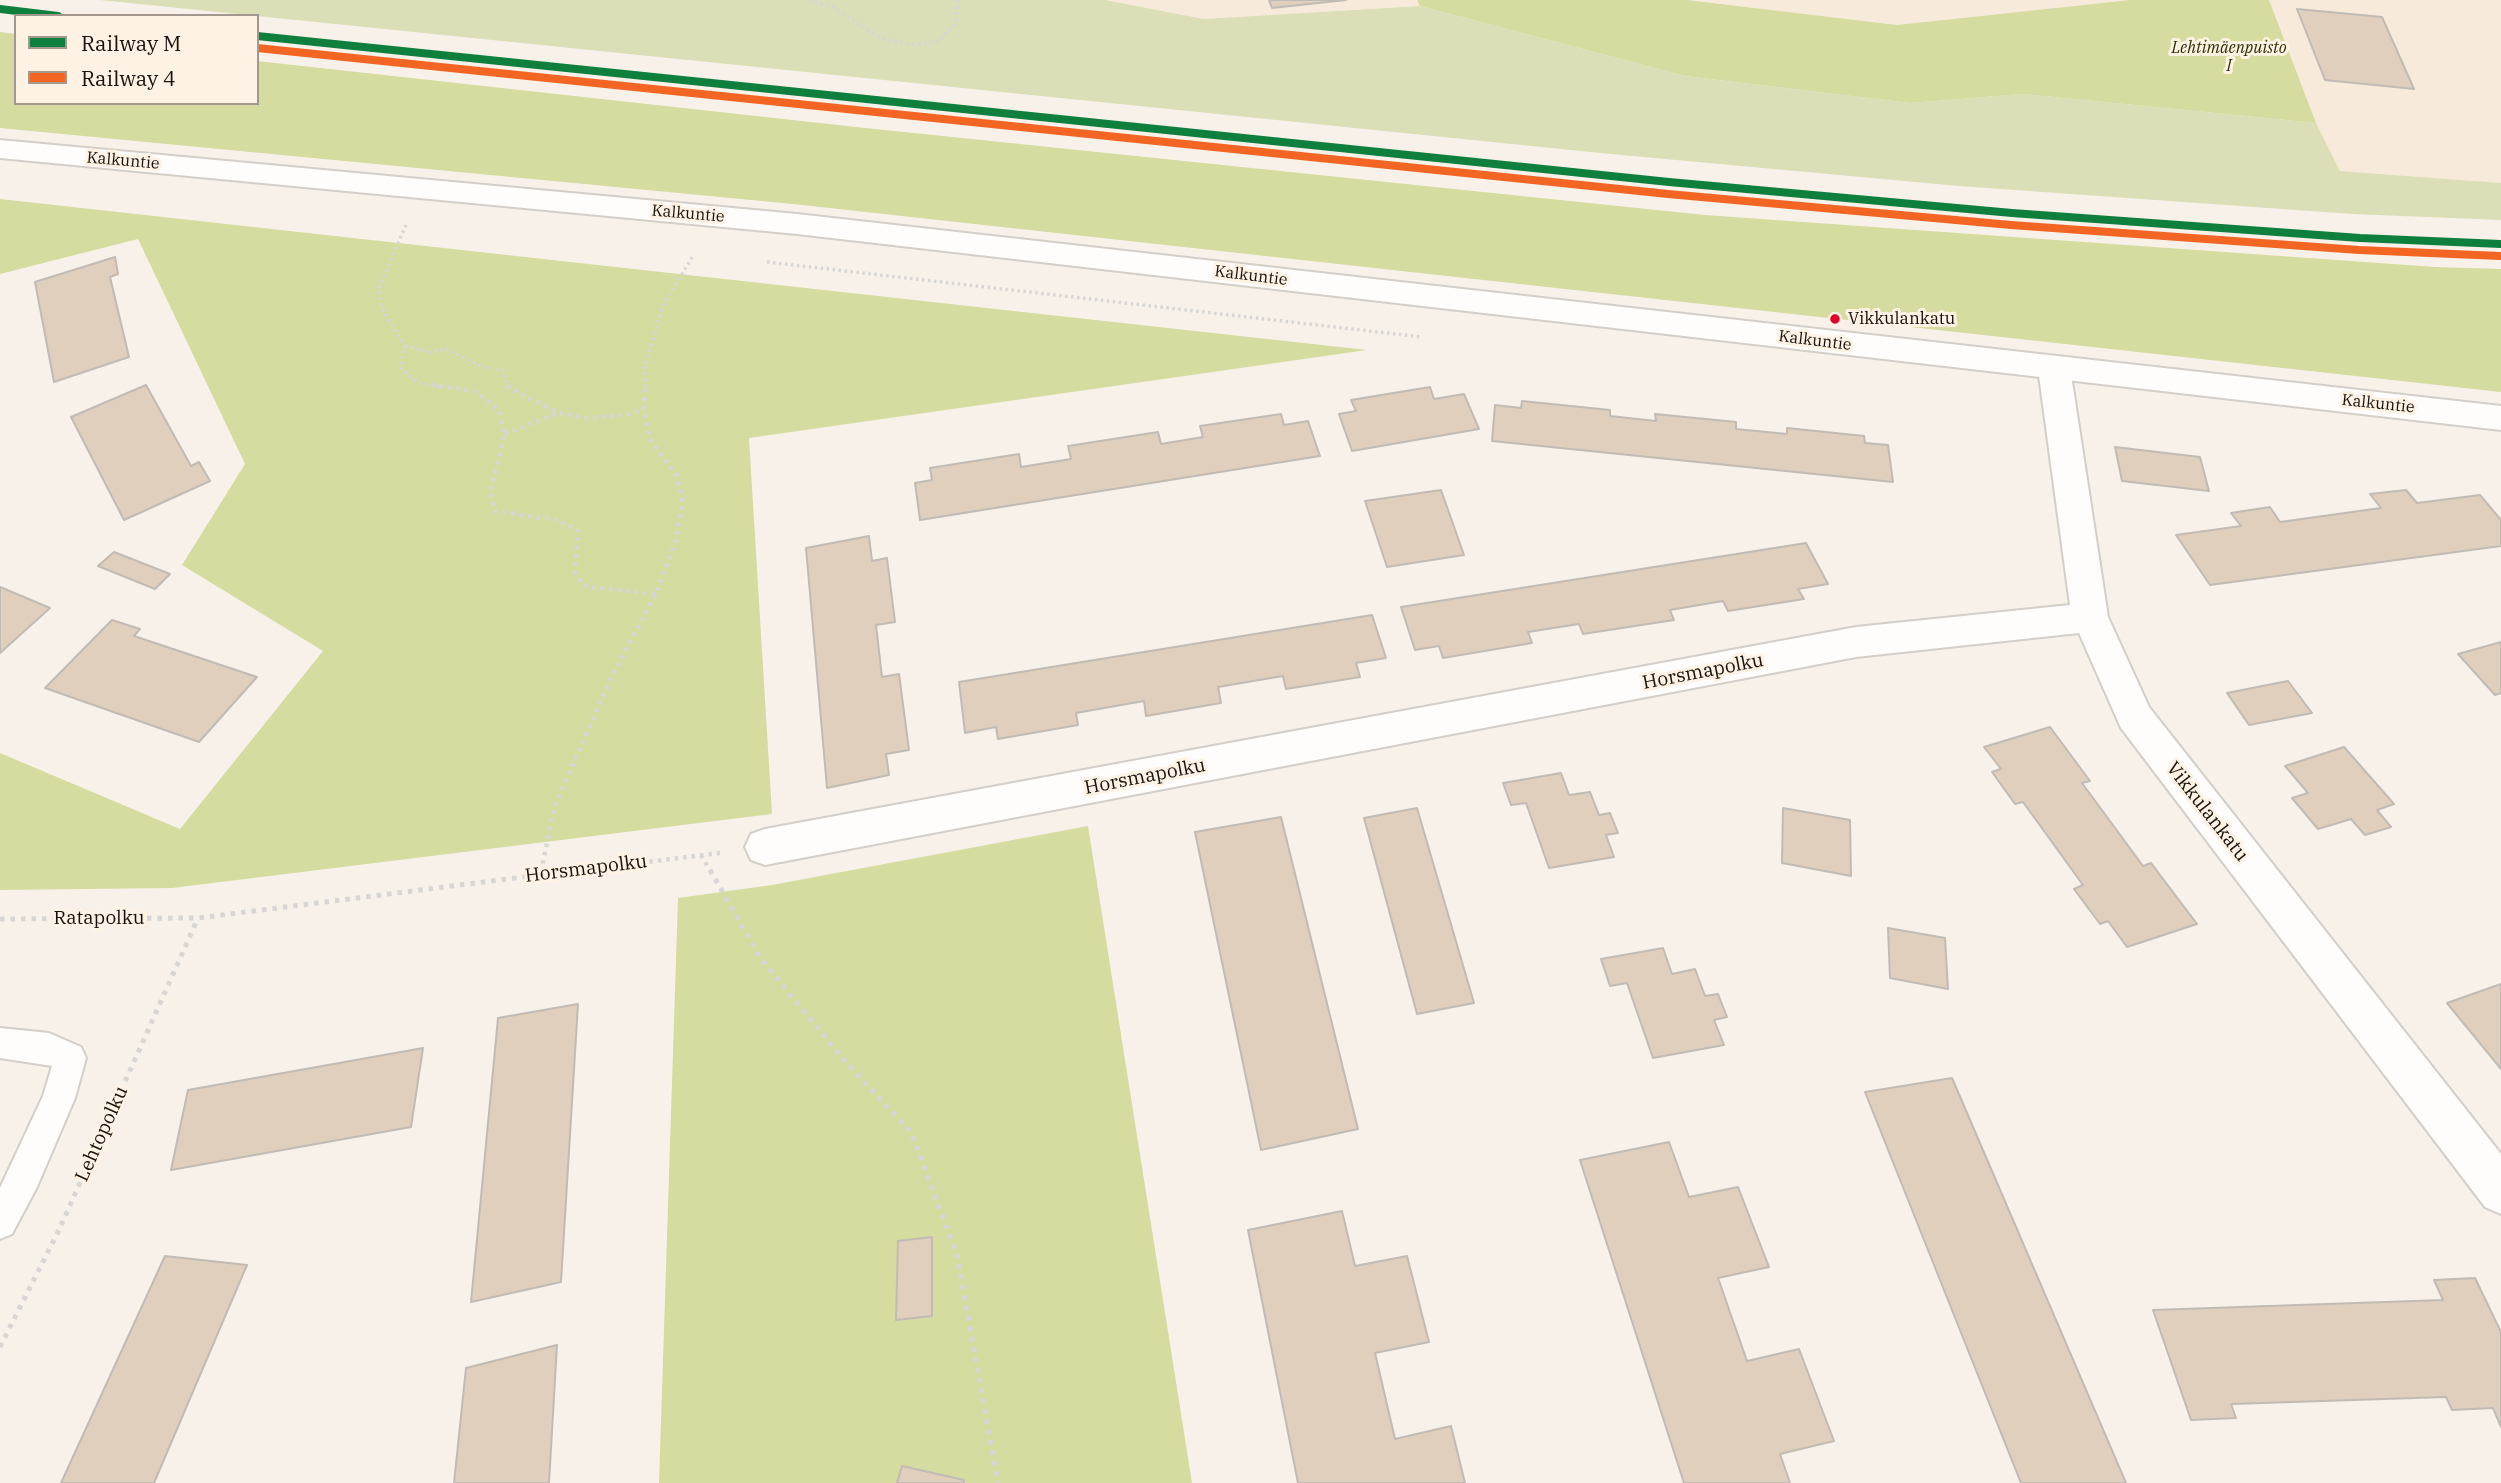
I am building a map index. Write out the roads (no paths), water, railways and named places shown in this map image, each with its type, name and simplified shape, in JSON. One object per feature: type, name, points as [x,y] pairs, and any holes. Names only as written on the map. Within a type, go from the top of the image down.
[{"type":"street","name":"Kalkuntie","points":[[0,149],[797,224],[2501,418]]},
{"type":"street","name":"Vikkulankatu","points":[[2054,368],[2090,617],[2134,718],[2501,1191]]},
{"type":"street","name":"Horsmapolku","points":[[765,847],[1856,642],[2090,617]]},
{"type":"lane","points":[[0,1043],[50,1048],[70,1058],[59,1098],[25,1175],[0,1222]]},
{"type":"rail line","name":"M","points":[[0,9],[41,14]]},
{"type":"rail line","name":"M","points":[[259,36],[1669,182],[2012,213],[2360,238],[2501,244]]},
{"type":"rail line","name":"4","points":[[259,48],[1668,194],[2011,225],[2359,250],[2500,256]]},
{"type":"place","name":"Vikkulankatu","points":[[1835,319]]},
{"type":"park label","name":"Lehtimäenpuisto I","points":[[2229,57]]}]
